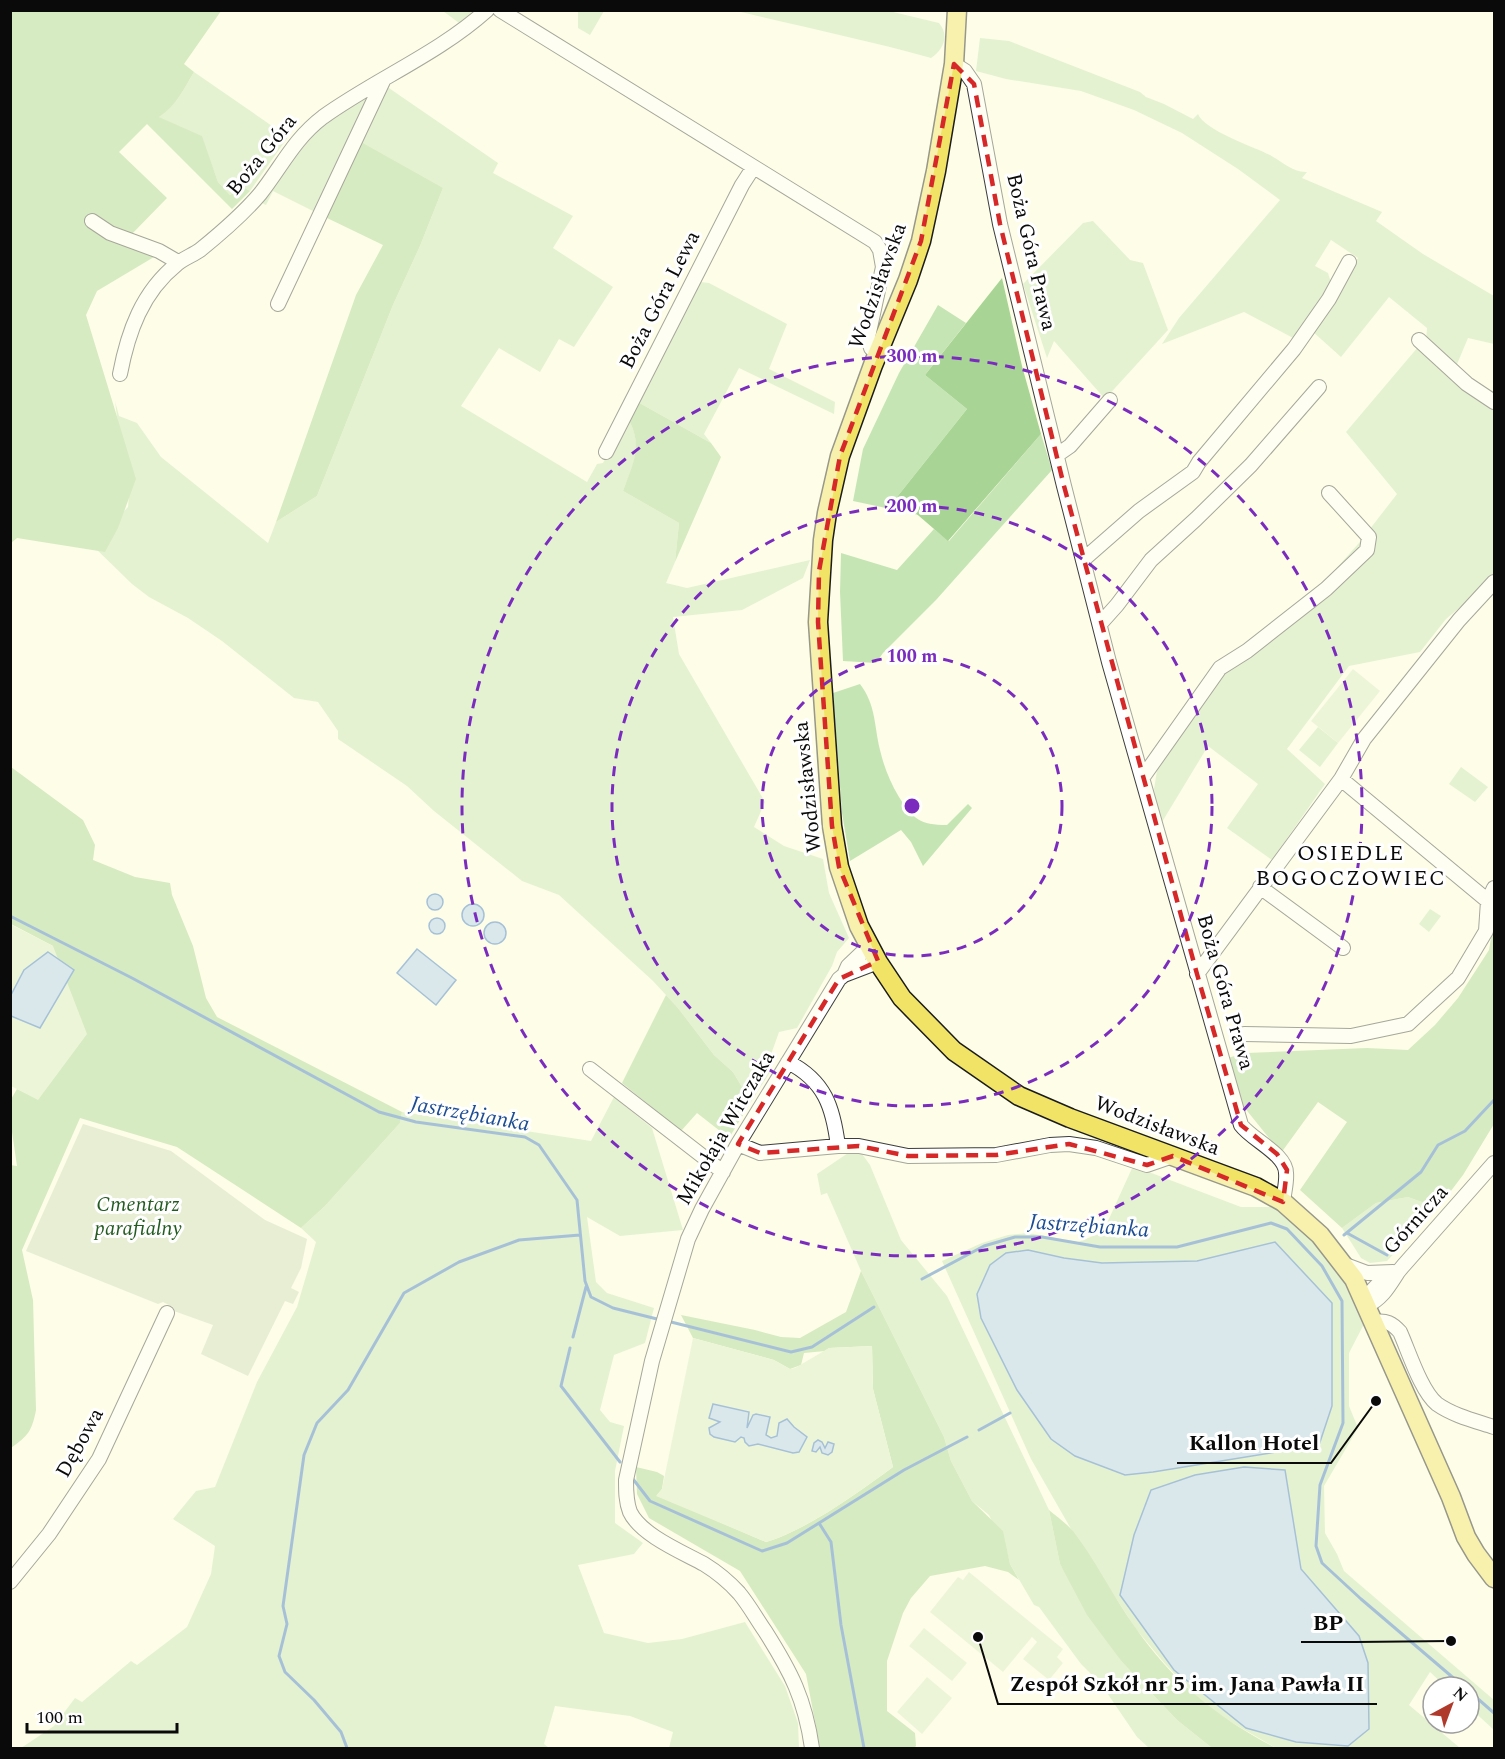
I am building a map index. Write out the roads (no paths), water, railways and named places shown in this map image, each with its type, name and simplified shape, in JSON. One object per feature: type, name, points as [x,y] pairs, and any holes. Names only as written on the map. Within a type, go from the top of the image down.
[{"type":"main road","name":"Wodzisławska","points":[[957,10],[954,64],[936,171],[921,241],[840,456],[827,513],[819,571],[818,622],[832,825],[839,867],[859,926],[873,954],[902,998],[954,1051],[1002,1085],[1019,1096],[1070,1118],[1256,1187],[1283,1202],[1320,1235],[1343,1263],[1368,1309],[1451,1497],[1466,1537],[1494,1578]]},
{"type":"main road","name":"Wodzisławska","points":[[1451,1497],[1494,1562]]},
{"type":"street","name":"Boża Góra","points":[[120,374],[140,308],[152,289],[178,262],[201,250],[239,216],[260,193],[293,145],[306,131],[337,108],[465,30],[487,10]]},
{"type":"street","points":[[500,10],[869,238],[880,250],[883,267],[868,337],[871,348],[877,354]]},
{"type":"street","name":"Boża Góra Prawa","points":[[954,64],[965,71],[974,84],[1000,225],[1083,560],[1197,974],[1241,1125],[1248,1134],[1277,1154],[1287,1170],[1283,1202]]},
{"type":"street","points":[[278,304],[383,81]]},
{"type":"street","name":"Boża Góra Lewa","points":[[606,452],[742,185],[753,168]]},
{"type":"street","points":[[92,221],[117,237],[159,251],[178,262]]},
{"type":"street","points":[[1083,560],[1139,511],[1193,472],[1294,349],[1329,299],[1349,262]]},
{"type":"street","points":[[1419,340],[1467,384],[1494,402]]},
{"type":"street","points":[[1100,624],[1151,560],[1251,465],[1319,387]]},
{"type":"street","points":[[1057,456],[1070,446],[1110,400]]},
{"type":"street","points":[[1143,777],[1220,668],[1246,651],[1326,589],[1367,550],[1369,537],[1329,493]]},
{"type":"street","points":[[1197,974],[1341,779],[1364,739],[1459,620],[1494,582]]},
{"type":"street","points":[[1244,1034],[1351,1036],[1408,1024],[1458,978],[1486,931],[1491,894],[1341,779]]},
{"type":"street","points":[[1260,887],[1343,948]]},
{"type":"street","name":"Mikołaja Witczaka","points":[[812,1749],[798,1688],[750,1607],[739,1593],[718,1574],[652,1535],[643,1527],[630,1512],[626,1492],[627,1469],[665,1311],[688,1239],[738,1144],[839,979],[873,954]]},
{"type":"street","points":[[788,1062],[814,1080],[827,1098],[838,1146]]},
{"type":"street","points":[[590,1069],[723,1172]]},
{"type":"street","points":[[738,1144],[760,1153],[859,1146],[908,1156],[996,1155],[1050,1145],[1069,1144],[1096,1148],[1147,1165],[1173,1156]]},
{"type":"street","name":"Górnicza","points":[[1368,1309],[1383,1278],[1398,1272],[1494,1163]]},
{"type":"street","points":[[1343,1263],[1367,1273],[1398,1272]]},
{"type":"street","points":[[1368,1309],[1394,1325],[1400,1332],[1427,1392],[1435,1402],[1448,1411],[1494,1427]]},
{"type":"street","name":"Dębowa","points":[[10,1582],[49,1534],[99,1459],[167,1313]]},
{"type":"water","points":[[435,894],[443,902],[435,910],[427,902]]},
{"type":"water","points":[[473,904],[483,911],[484,915],[477,925],[473,926],[463,919],[462,915],[469,905]]},
{"type":"water","points":[[437,918],[445,926],[437,934],[429,926]]},
{"type":"water","points":[[495,922],[505,929],[506,933],[499,943],[495,944],[485,937],[484,933],[491,923]]},
{"type":"water","points":[[417,949],[456,980],[436,1005],[397,973]]},
{"type":"water","points":[[48,952],[74,970],[40,1028],[11,1016],[11,995],[24,970]]},
{"type":"water","points":[[1275,1242],[1332,1303],[1332,1406],[1319,1445],[1125,1475],[1075,1456],[1051,1439],[1017,1390],[981,1318],[977,1294],[990,1265],[1006,1253],[1028,1250],[1102,1263],[1197,1261]]},
{"type":"water","points":[[713,1404],[749,1412],[747,1428],[753,1415],[770,1417],[766,1435],[771,1438],[777,1436],[779,1423],[787,1419],[807,1437],[799,1452],[793,1453],[758,1444],[749,1446],[741,1437],[735,1442],[714,1437],[710,1434],[709,1428],[720,1422],[709,1418]]},
{"type":"water","points":[[818,1440],[825,1448],[828,1442],[834,1444],[832,1452],[828,1455],[822,1453],[820,1447],[816,1452],[812,1451],[814,1443]]},
{"type":"water","points":[[1244,1467],[1285,1470],[1301,1569],[1359,1636],[1368,1663],[1369,1729],[1348,1746],[1296,1742],[1246,1728],[1174,1670],[1120,1595],[1134,1535],[1151,1490],[1195,1475]]},
{"type":"waterway","name":"Jastrzębianka","points":[[10,916],[132,978],[379,1112],[416,1122],[525,1137],[539,1145],[577,1200],[585,1281],[591,1297],[613,1308],[661,1320]]},
{"type":"waterway","points":[[1344,1235],[1421,1172],[1438,1145],[1465,1131],[1494,1100]]},
{"type":"waterway","name":"Jastrzębianka","points":[[922,1279],[984,1246],[1015,1237],[1042,1237],[1100,1247],[1177,1247],[1271,1223],[1287,1229],[1322,1266],[1342,1301],[1343,1423],[1320,1485],[1316,1546],[1322,1563],[1450,1675]]},
{"type":"waterway","points":[[1347,1233],[1387,1255]]},
{"type":"waterway","points":[[347,1748],[341,1732],[314,1700],[285,1672],[279,1656],[287,1624],[283,1606],[304,1455],[317,1423],[348,1390],[404,1293],[459,1262],[519,1240],[580,1235]]},
{"type":"waterway","points":[[573,1337],[586,1287]]},
{"type":"waterway","name":"Jastrzębianka","points":[[667,1321],[791,1352],[812,1347],[874,1307]]},
{"type":"waterway","points":[[570,1348],[561,1386],[620,1462]]},
{"type":"waterway","points":[[979,1430],[1010,1413]]},
{"type":"waterway","points":[[633,1479],[650,1501],[762,1551],[787,1543],[904,1470],[967,1437]]},
{"type":"waterway","points":[[819,1523],[831,1542],[841,1625],[864,1748]]},
{"type":"waterway","name":"Jastrzębianka","points":[[1481,1702],[1494,1713]]},
{"type":"place","name":"Kallon Hotel","points":[[1376,1401]]},
{"type":"place","name":"Zespół Szkół nr 5 im. Jana Pawła II","points":[[978,1637]]},
{"type":"place","name":"BP","points":[[1451,1641]]},
{"type":"district","name":"OSIEDLE BOGOCZOWIEC","points":[[1351,866]]},
{"type":"park label","name":"Cmentarz parafialny","points":[[138,1217]]}]
